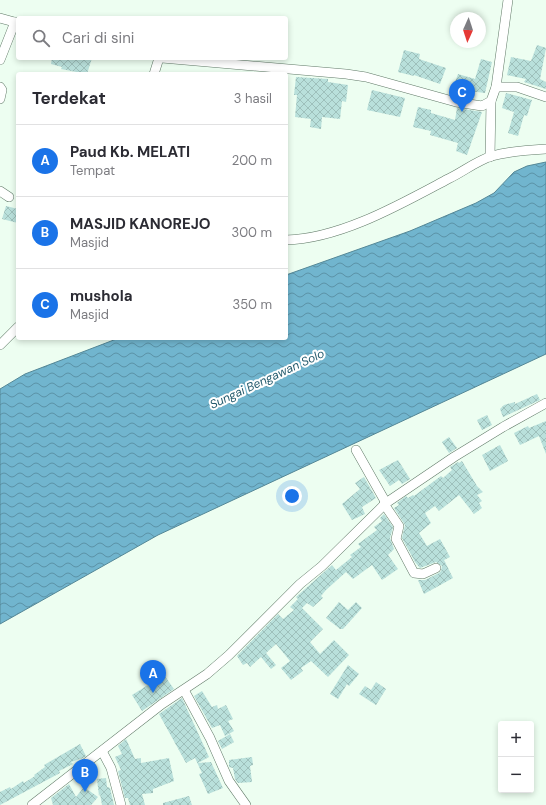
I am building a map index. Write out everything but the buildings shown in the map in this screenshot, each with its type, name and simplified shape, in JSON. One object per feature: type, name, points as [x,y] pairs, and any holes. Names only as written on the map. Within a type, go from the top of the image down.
[{"type":"street","points":[[490,157],[491,101],[496,87],[508,0]]},
{"type":"street","points":[[0,18],[16,22],[0,60]]},
{"type":"street","points":[[155,72],[158,60]]},
{"type":"street","points":[[185,60],[346,74],[366,77],[456,102],[482,106],[491,101]]},
{"type":"street","points":[[0,87],[2,90],[0,99]]},
{"type":"street","points":[[496,87],[517,87],[546,97]]},
{"type":"street","points":[[288,240],[315,236],[344,228],[398,205],[490,157],[518,151],[546,149]]},
{"type":"street","points":[[0,191],[9,197]]},
{"type":"street","points":[[0,345],[16,329]]},
{"type":"street","points":[[32,805],[162,704],[184,690],[229,655],[268,614],[322,566],[385,504],[454,457],[546,403]]},
{"type":"street","points":[[356,450],[385,504],[399,526],[396,539],[414,572],[423,574],[436,568]]},
{"type":"street","points":[[184,690],[210,738],[229,781],[246,805]]},
{"type":"street","points":[[102,751],[111,768],[121,805]]},
{"type":"water","name":"Sungai Bengawan Solo","points":[[546,162],[546,354],[158,535],[0,624],[0,389],[25,374],[114,340],[288,340],[288,274],[410,231],[476,203],[494,193],[514,172],[527,166]]},
{"type":"place","name":"mushola","points":[[462,112]]},
{"type":"place","name":"Paud Kb. MELATI","points":[[153,693]]},
{"type":"place","name":"MASJID KANOREJO","points":[[85,792]]}]
